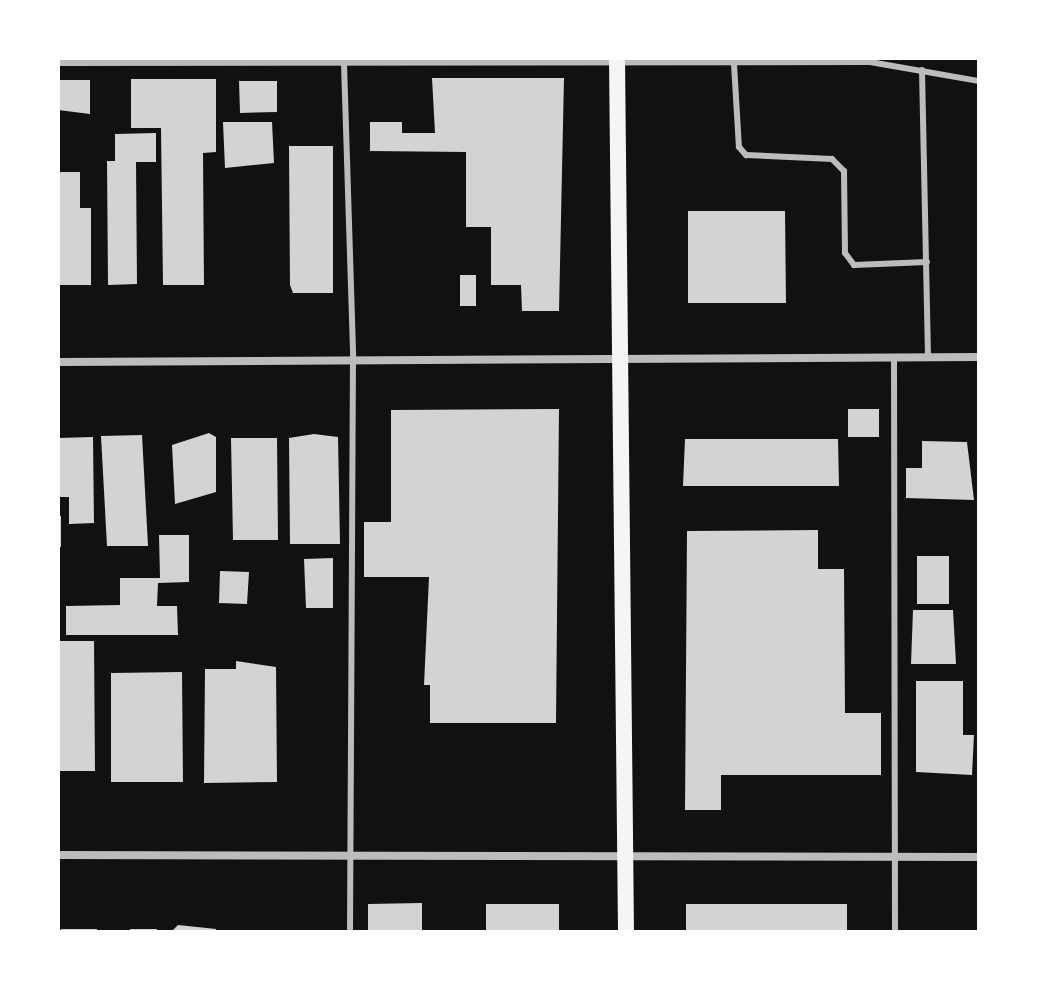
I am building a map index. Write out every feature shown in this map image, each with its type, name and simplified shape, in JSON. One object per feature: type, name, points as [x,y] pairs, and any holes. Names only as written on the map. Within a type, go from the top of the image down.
[{"type":"main road","points":[[617,62],[626,932]]},
{"type":"street","points":[[58,362],[353,357],[979,357]]},
{"type":"street","points":[[58,855],[894,851],[979,857]]},
{"type":"lane","points":[[58,63],[870,62],[979,81]]},
{"type":"lane","points":[[344,64],[353,357],[350,932]]},
{"type":"lane","points":[[734,64],[739,147],[746,155],[838,165],[845,253],[854,265],[927,262]]},
{"type":"lane","points":[[922,70],[928,357]]},
{"type":"lane","points":[[894,358],[895,932]]},
{"type":"building","points":[[432,78],[564,78],[559,311],[522,311],[521,285],[491,285],[491,227],[466,227],[466,152],[370,151],[370,122],[402,122],[402,133],[435,133]]},
{"type":"building","points":[[131,79],[216,79],[216,152],[203,153],[204,285],[163,285],[161,128],[131,128]]},
{"type":"building","points":[[58,80],[90,80],[90,114],[58,110]]},
{"type":"building","points":[[239,81],[277,81],[277,112],[240,113]]},
{"type":"building","points":[[223,122],[272,122],[274,163],[225,168]]},
{"type":"building","points":[[156,133],[156,162],[136,162],[137,284],[108,285],[107,161],[115,161],[115,134]]},
{"type":"building","points":[[289,146],[333,146],[333,293],[293,293],[290,285]]},
{"type":"building","points":[[58,172],[80,172],[80,208],[91,208],[91,285],[58,285]]},
{"type":"building","points":[[688,211],[785,211],[786,303],[688,303]]},
{"type":"building","points":[[460,275],[476,275],[476,306],[460,306]]},
{"type":"building","points":[[559,409],[556,723],[430,723],[430,685],[424,685],[429,577],[364,577],[364,522],[391,522],[391,410]]},
{"type":"building","points":[[848,409],[879,409],[879,437],[848,437]]},
{"type":"building","points":[[209,433],[216,437],[216,492],[175,504],[172,445]]},
{"type":"building","points":[[314,434],[338,437],[340,544],[290,544],[289,438]]},
{"type":"building","points":[[142,435],[148,546],[107,546],[101,436]]},
{"type":"building","points":[[93,437],[94,523],[69,524],[69,497],[58,497],[58,438]]},
{"type":"building","points":[[231,438],[277,438],[278,540],[233,540]]},
{"type":"building","points":[[685,439],[838,439],[839,486],[683,486]]},
{"type":"building","points":[[922,441],[967,442],[974,500],[906,498],[906,468],[922,468]]},
{"type":"building","points":[[58,516],[61,516],[61,547],[58,547]]},
{"type":"building","points":[[818,530],[818,569],[844,569],[845,713],[881,713],[881,775],[721,775],[721,810],[685,810],[687,531]]},
{"type":"building","points":[[159,535],[189,535],[189,582],[158,583],[157,606],[177,606],[178,635],[66,635],[66,606],[120,605],[120,578],[160,578]]},
{"type":"building","points":[[917,556],[949,556],[949,604],[917,604]]},
{"type":"building","points":[[333,558],[333,608],[306,608],[304,559]]},
{"type":"building","points":[[220,571],[249,572],[247,604],[219,603]]},
{"type":"building","points":[[913,610],[953,610],[956,664],[911,664]]},
{"type":"building","points":[[58,641],[94,641],[95,771],[58,771]]},
{"type":"building","points":[[236,661],[276,667],[277,782],[204,783],[205,669],[236,669]]},
{"type":"building","points":[[182,672],[183,782],[111,782],[111,673]]},
{"type":"building","points":[[916,681],[963,681],[963,735],[974,735],[972,775],[916,772]]},
{"type":"building","points":[[422,903],[422,932],[368,932],[368,904]]},
{"type":"building","points":[[486,904],[559,904],[559,932],[486,932]]},
{"type":"building","points":[[686,904],[847,904],[847,932],[686,932]]},
{"type":"building","points":[[178,925],[216,929],[216,932],[171,932]]},
{"type":"building","points":[[61,929],[97,929],[97,932],[61,932]]},
{"type":"building","points":[[130,929],[157,929],[157,932],[130,932]]}]
